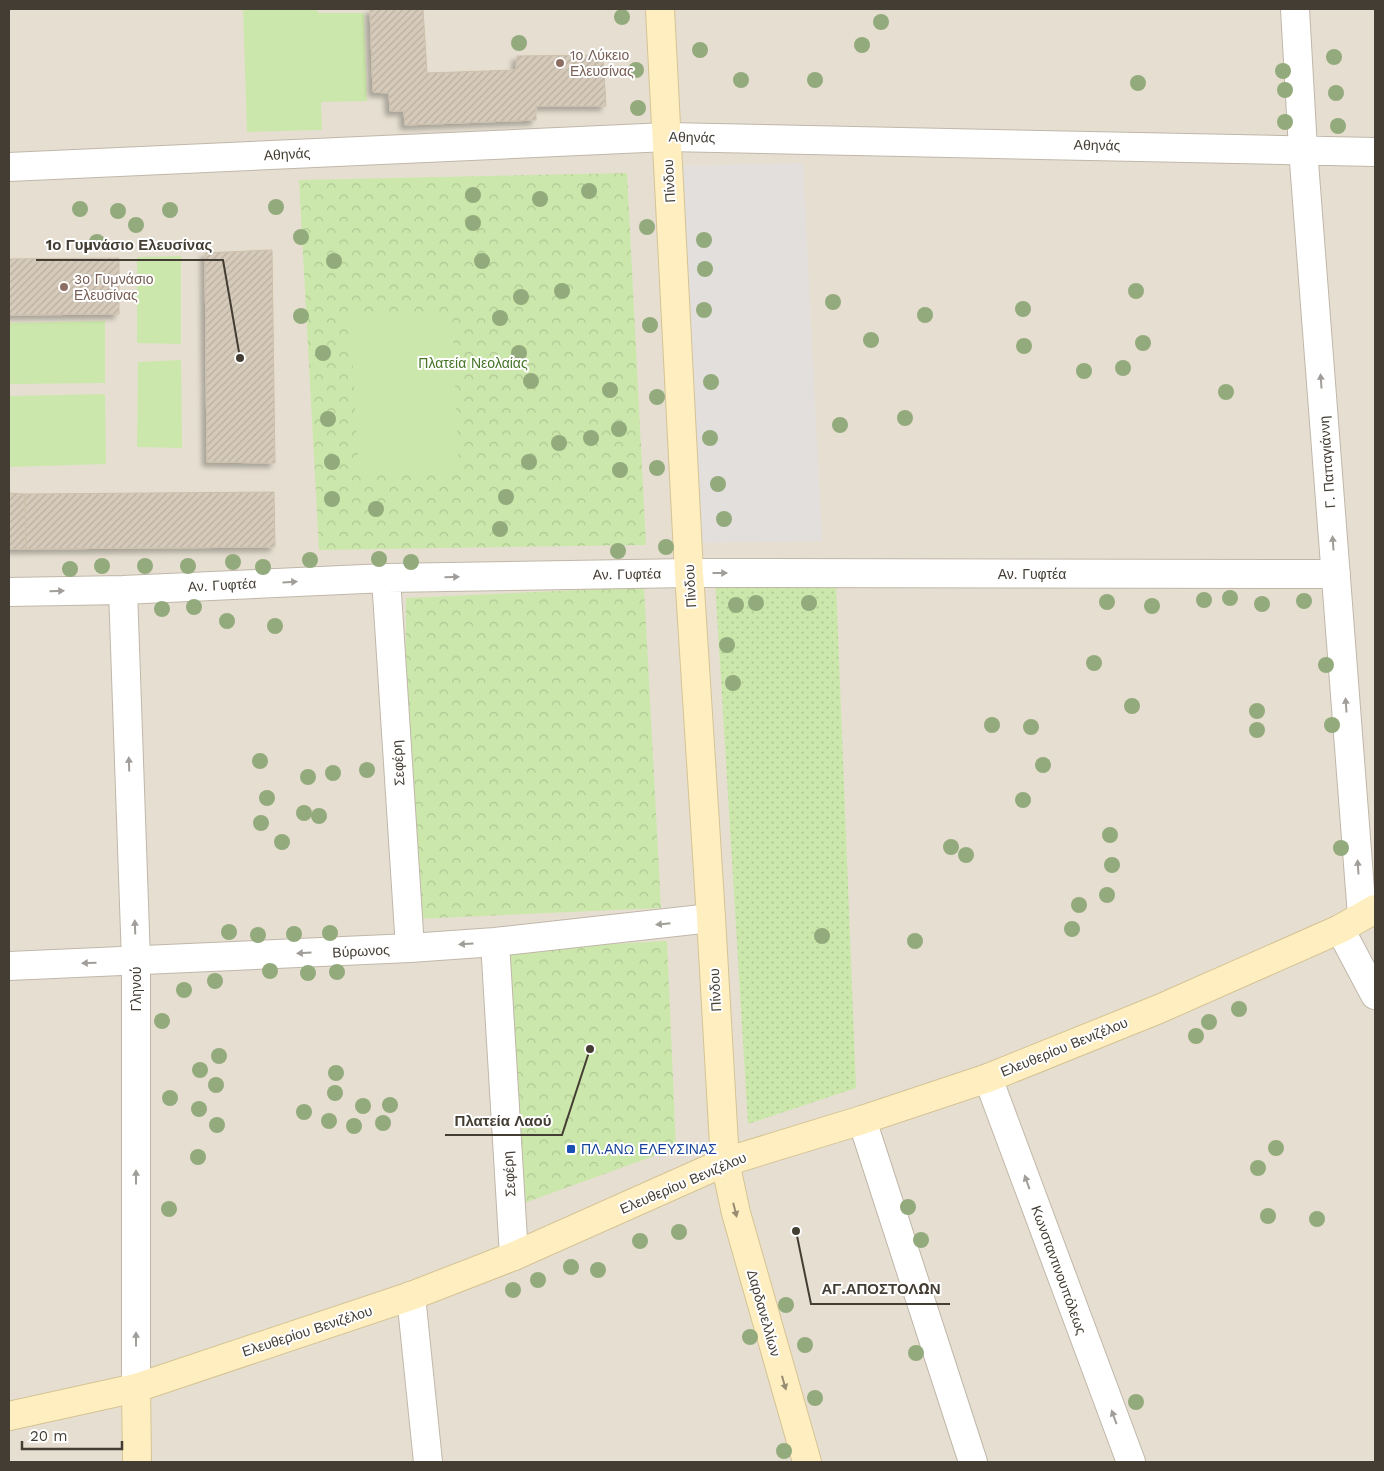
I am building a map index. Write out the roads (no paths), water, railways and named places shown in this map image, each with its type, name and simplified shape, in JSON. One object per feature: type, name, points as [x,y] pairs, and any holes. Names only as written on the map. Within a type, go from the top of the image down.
[{"type":"street","name":"Πίνδου","points":[[660,9],[689,573],[725,1162]]},
{"type":"street","name":"Γ. Παπαγιάννη","points":[[1295,9],[1303,149],[1336,574],[1359,918]]},
{"type":"street","name":"Αθηνάς","points":[[9,167],[667,136],[1375,152]]},
{"type":"street","name":"Αν. Γυφτέα","points":[[9,592],[122,590],[386,578],[689,573],[1336,574]]},
{"type":"street","name":"Σεφέρη","points":[[386,578],[410,948]]},
{"type":"street","name":"Γληνού","points":[[122,590],[136,961],[136,1388]]},
{"type":"street","name":"Βύρωνος","points":[[9,966],[410,948],[495,942],[711,918]]},
{"type":"street","points":[[1359,918],[1375,995]]},
{"type":"street","name":"Ελευθερίου Βενιζέλου","points":[[9,1416],[136,1388],[411,1296],[514,1256],[725,1162],[862,1120],[988,1078],[1158,1009],[1359,918]]},
{"type":"street","name":"Σεφέρη","points":[[495,942],[514,1256]]},
{"type":"street","name":"Κωνσταντινουπόλεως","points":[[988,1078],[1131,1462]]},
{"type":"street","points":[[862,1120],[973,1462]]},
{"type":"street","name":"Δαρδανελλίων","points":[[725,1162],[736,1214],[807,1462]]},
{"type":"street","points":[[411,1296],[428,1462]]},
{"type":"street","points":[[136,1388],[137,1462]]},
{"type":"place","name":"1ο Λύκειο Ελευσίνας","points":[[560,63]]},
{"type":"place","name":"3ο Γυμνάσιο Ελευσίνας","points":[[64,287]]},
{"type":"place","name":"1ο Γυμνάσιο Ελευσίνας","points":[[240,358]]},
{"type":"place","name":"Πλατεία Λαού","points":[[590,1049]]},
{"type":"place","name":"ΠΛ.ΑΝΩ ΕΛΕΥΣΙΝΑΣ","points":[[571,1149]]},
{"type":"place","name":"ΑΓ.ΑΠΟΣΤΟΛΩΝ","points":[[796,1231]]},
{"type":"park label","name":"Πλατεία Νεολαίας","points":[[473,363]]}]
